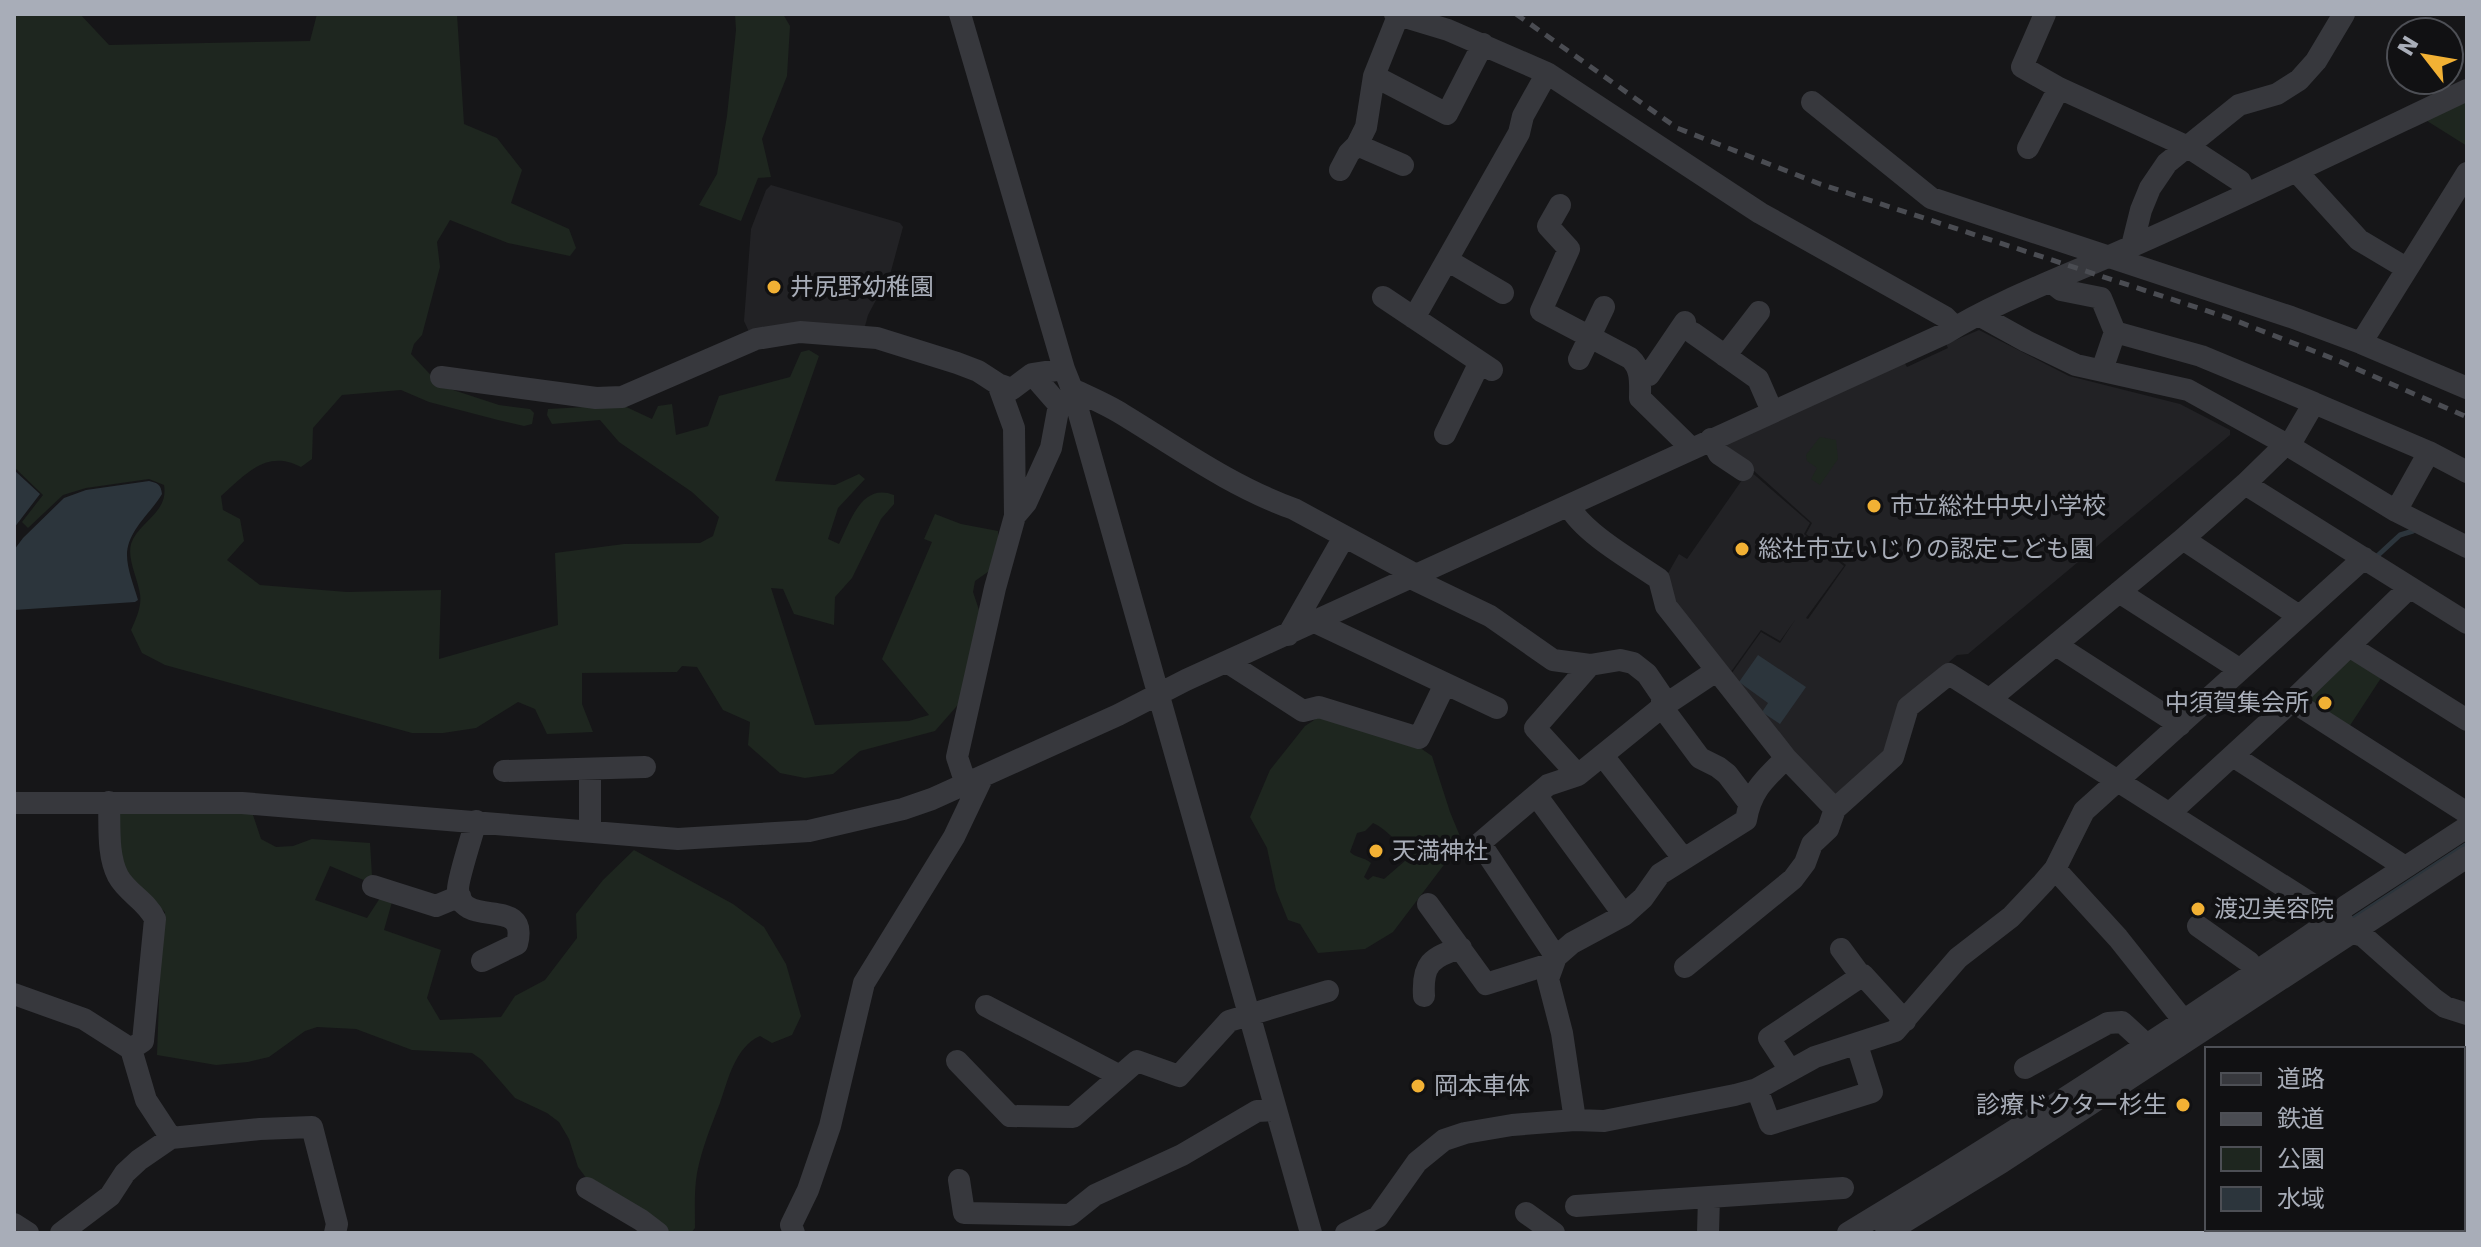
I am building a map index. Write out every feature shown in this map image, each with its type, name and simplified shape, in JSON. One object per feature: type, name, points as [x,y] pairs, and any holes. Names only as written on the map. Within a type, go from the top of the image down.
[{"type":"street","points":[[960,14],[1068,379],[1311,1233]]},
{"type":"street","points":[[2045,14],[2022,67],[2059,88],[2188,147],[2240,181],[2246,194]]},
{"type":"street","points":[[2132,246],[2150,188],[2167,163],[2239,105],[2277,94],[2299,80],[2316,61],[2344,14]]},
{"type":"street","points":[[1340,170],[1366,127],[1374,76],[1396,15],[1448,30],[1547,73],[1760,213],[1945,317],[1968,320],[2026,341],[2076,365],[2188,390],[2396,511],[2435,539],[2467,547]]},
{"type":"street","points":[[1374,76],[1447,114],[1483,44]]},
{"type":"street","points":[[1414,318],[1519,133],[1523,116],[1547,73]]},
{"type":"street","points":[[2028,148],[2059,88]]},
{"type":"street","points":[[14,803],[242,803],[678,839],[809,831],[903,809],[1118,715],[1968,320],[2297,172],[2467,90]]},
{"type":"street","points":[[1812,102],[1931,198],[2111,256],[2361,343],[2465,385]]},
{"type":"street","points":[[1357,145],[1403,165]]},
{"type":"street","points":[[2297,172],[2359,240],[2406,268]]},
{"type":"street","points":[[2361,343],[2467,173]]},
{"type":"street","points":[[1560,205],[1548,226],[1569,249],[1541,311],[1638,364],[1640,398],[1743,470]]},
{"type":"street","points":[[1447,260],[1503,293]]},
{"type":"street","points":[[2051,282],[2061,290],[2101,298],[2115,332],[2102,370]]},
{"type":"street","points":[[1383,297],[1486,366],[1445,434]]},
{"type":"street","points":[[1579,359],[1604,307]]},
{"type":"street","points":[[1725,356],[1759,312]]},
{"type":"street","points":[[1640,376],[1649,375],[1689,327],[1758,379],[1772,411]]},
{"type":"street","points":[[441,377],[596,398],[622,397],[756,339],[800,332],[877,338],[978,371],[1012,389],[1032,374],[1068,379],[1195,461],[1294,509],[1490,616],[1553,660],[1590,665],[1620,660],[1633,663],[1647,674],[1662,696],[1662,707],[1700,758],[1727,774],[1749,803]]},
{"type":"street","points":[[2115,332],[2201,356],[2429,452],[2467,472]]},
{"type":"street","points":[[1015,516],[1026,503],[1051,448],[1059,405],[1032,374]]},
{"type":"street","points":[[974,780],[957,757],[995,588],[1015,516],[1014,428],[998,384]]},
{"type":"street","points":[[1990,699],[2245,484],[2284,448],[2314,403]]},
{"type":"street","points":[[2396,511],[2429,452]]},
{"type":"street","points":[[2245,484],[2467,623]]},
{"type":"street","points":[[1569,506],[1605,542],[1659,579],[1666,606],[1786,758],[1835,809]]},
{"type":"street","points":[[1288,635],[1344,537]]},
{"type":"street","points":[[2183,539],[2299,616]]},
{"type":"street","points":[[1346,1233],[1378,1217],[1417,1162],[1444,1140],[1512,1125],[1604,1121],[1735,1095],[1757,1089],[1815,1057],[1895,1031],[1958,958],[2011,917],[2055,869],[2084,811],[2123,785],[2239,669],[2299,616],[2370,562]]},
{"type":"street","points":[[2170,813],[2409,588]]},
{"type":"street","points":[[2119,592],[2239,669]]},
{"type":"street","points":[[1315,622],[1497,708]]},
{"type":"street","points":[[2056,645],[2180,725]]},
{"type":"street","points":[[2349,646],[2467,720]]},
{"type":"street","points":[[1227,662],[1303,711],[1319,707],[1419,738],[1445,684]]},
{"type":"street","points":[[1578,775],[1535,728],[1590,665]]},
{"type":"street","points":[[1575,1120],[1562,1033],[1548,979],[1554,960],[1480,843],[1548,785],[1578,775],[1662,707],[1716,671]]},
{"type":"street","points":[[1685,967],[1793,879],[1805,863],[1812,844],[1828,829],[1835,809],[1893,757],[1908,707],[1949,674],[2363,936],[2445,1007],[2467,1014]]},
{"type":"street","points":[[2292,701],[2467,813]]},
{"type":"street","points":[[1603,756],[1683,858]]},
{"type":"street","points":[[2233,756],[2405,867]]},
{"type":"street","points":[[1428,904],[1486,984],[1554,960],[1572,943],[1624,915],[1643,898],[1660,874],[1746,820],[1756,789],[1786,758]]},
{"type":"street","points":[[504,771],[645,767]]},
{"type":"street","points":[[590,769],[590,831]]},
{"type":"street","points":[[794,1233],[791,1225],[808,1190],[830,1126],[864,983],[954,837],[974,780]]},
{"type":"street","points":[[1536,795],[1624,915]]},
{"type":"street","points":[[109,802],[112,858],[119,878],[151,909],[155,919],[143,1041],[131,1049]]},
{"type":"street","points":[[476,821],[458,888],[462,903],[468,910],[509,915],[516,923],[519,936],[517,944],[482,961]]},
{"type":"street","points":[[1848,1233],[1998,1143],[2326,924],[2344,924],[2405,867],[2467,827]]},
{"type":"street","points":[[1886,1233],[2002,1162],[2344,924],[2467,857]]},
{"type":"street","points":[[2055,869],[2118,938],[2184,1021]]},
{"type":"street","points":[[373,886],[436,906],[460,896]]},
{"type":"street","points":[[2198,926],[2249,962],[2256,972]]},
{"type":"street","points":[[1424,996],[1423,978],[1434,958],[1461,948]]},
{"type":"street","points":[[1841,949],[1861,976],[1905,1021]]},
{"type":"street","points":[[1790,1070],[1769,1038],[1861,976]]},
{"type":"street","points":[[957,1061],[1010,1116],[1073,1117],[1137,1061],[1179,1076],[1229,1021],[1328,991]]},
{"type":"street","points":[[14,994],[84,1019],[131,1049],[146,1100],[171,1138]]},
{"type":"street","points":[[986,1006],[1120,1076]]},
{"type":"street","points":[[2025,1068],[2108,1023],[2122,1022],[2147,1045]]},
{"type":"street","points":[[1757,1089],[1770,1124],[1872,1092],[1857,1045]]},
{"type":"street","points":[[959,1180],[964,1213],[1070,1215],[1095,1195],[1182,1155],[1257,1111],[1276,1110]]},
{"type":"street","points":[[61,1233],[110,1196],[125,1173],[139,1160],[171,1138],[312,1127],[337,1224],[335,1233]]},
{"type":"street","points":[[587,1188],[658,1233]]},
{"type":"street","points":[[1576,1206],[1843,1188]]},
{"type":"street","points":[[1708,1233],[1709,1197]]},
{"type":"street","points":[[1526,1213],[1550,1231]]},
{"type":"street","points":[[14,1224],[28,1233]]},
{"type":"shaded area","points":[[771,185],[900,223],[903,227],[888,282],[880,288],[864,330],[750,334],[744,321],[751,229],[766,190]]},
{"type":"shaded area","points":[[1979,330],[2069,376],[2180,404],[2230,430],[2230,435],[1968,654],[1957,655],[1902,703],[1891,753],[1832,798],[1729,677],[1761,632],[1780,643],[1795,620],[1780,641],[1761,630],[1728,676],[1672,606],[1666,577],[1679,554],[1687,559],[1749,470],[1810,523],[1804,534],[1844,566],[1808,619],[1846,565],[1806,534],[1812,523],[1726,446],[1904,362],[1907,367],[1948,348],[1946,344]]},
{"type":"green space","points":[[14,14],[80,14],[109,45],[310,41],[317,14],[457,14],[464,124],[497,138],[522,170],[511,203],[569,229],[576,248],[570,256],[508,243],[450,220],[437,242],[440,267],[422,335],[414,344],[411,354],[441,386],[499,405],[530,409],[534,413],[532,424],[524,426],[498,420],[429,402],[401,390],[342,395],[313,428],[312,459],[301,467],[277,461],[257,466],[221,496],[223,510],[240,519],[244,541],[227,560],[260,585],[347,592],[441,590],[439,659],[558,625],[555,553],[624,544],[700,543],[713,536],[719,517],[692,492],[619,442],[600,420],[552,424],[547,415],[548,409],[622,405],[652,419],[658,406],[672,404],[676,435],[708,426],[719,396],[790,377],[801,352],[809,350],[819,356],[775,481],[835,485],[859,474],[865,479],[838,508],[828,539],[839,544],[865,499],[873,494],[894,495],[894,504],[881,519],[852,578],[835,597],[834,625],[794,614],[783,589],[771,588],[815,725],[909,721],[929,715],[882,659],[932,542],[924,539],[935,514],[961,524],[998,531],[998,547],[992,569],[975,581],[973,592],[981,616],[963,699],[935,731],[860,751],[833,774],[805,778],[780,773],[748,745],[750,722],[723,710],[697,667],[682,666],[677,672],[582,673],[582,704],[593,732],[547,734],[535,709],[518,702],[476,728],[443,733],[412,733],[165,665],[142,653],[131,630],[140,599],[130,550],[135,536],[162,503],[164,485],[149,479],[86,488],[63,495],[28,528],[22,522],[43,495],[14,467]]},
{"type":"green space","points":[[735,14],[783,14],[790,26],[787,76],[762,139],[771,177],[758,178],[741,221],[699,205],[717,174],[727,116]]},
{"type":"green space","points":[[2467,98],[2467,146],[2424,119]]},
{"type":"green space","points":[[1820,437],[1836,440],[1838,459],[1820,485],[1811,479],[1817,468],[1807,461],[1806,455]]},
{"type":"green space","points":[[2349,652],[2383,675],[2347,730],[2298,701]]},
{"type":"green space","points":[[1322,715],[1410,741],[1432,756],[1462,841],[1393,932],[1365,949],[1318,953],[1300,924],[1288,920],[1276,890],[1267,848],[1250,817],[1270,770],[1305,726]],"holes":[[[1373,823],[1410,848],[1413,854],[1384,879],[1373,876],[1368,880],[1364,877],[1371,863],[1350,852],[1357,833],[1365,831]]]},
{"type":"green space","points":[[252,812],[261,839],[276,847],[293,846],[312,839],[370,843],[372,876],[366,881],[330,866],[315,900],[367,918],[380,898],[392,902],[384,930],[441,950],[427,998],[440,1020],[501,1017],[515,996],[545,980],[577,938],[576,914],[603,880],[634,850],[733,904],[764,927],[786,964],[801,1016],[792,1035],[772,1043],[760,1036],[738,1056],[699,1164],[695,1187],[695,1228],[691,1233],[675,1233],[658,1227],[587,1179],[578,1167],[569,1139],[559,1122],[515,1098],[472,1053],[412,1050],[356,1029],[317,1027],[305,1031],[269,1057],[248,1062],[216,1065],[157,1055],[165,912],[127,879],[115,828],[116,813]]},
{"type":"water","points":[[14,470],[40,494],[14,528]]},
{"type":"water","points":[[149,481],[158,484],[162,494],[135,530],[127,555],[138,600],[14,610],[14,550],[64,498],[86,490]]},
{"type":"water","points":[[1758,655],[1806,687],[1780,724],[1762,712],[1768,703],[1739,682]]},
{"type":"waterway","points":[[2375,558],[2400,535],[2413,531]]},
{"type":"waterway","points":[[2351,920],[2467,844]]},
{"type":"railway","points":[[1516,14],[1677,128],[1820,184],[2229,318],[2334,359],[2467,417]]},
{"type":"place","name":"井尻野幼稚園","points":[[774,287]]},
{"type":"place","name":"市立総社中央小学校","points":[[1874,506]]},
{"type":"place","name":"総社市立いじりの認定こども園","points":[[1742,549]]},
{"type":"place","name":"中須賀集会所","points":[[2325,703]]},
{"type":"place","name":"天満神社","points":[[1376,851]]},
{"type":"place","name":"渡辺美容院","points":[[2198,909]]},
{"type":"place","name":"岡本車体","points":[[1418,1086]]},
{"type":"place","name":"診療ドクター杉生","points":[[2183,1105]]}]
